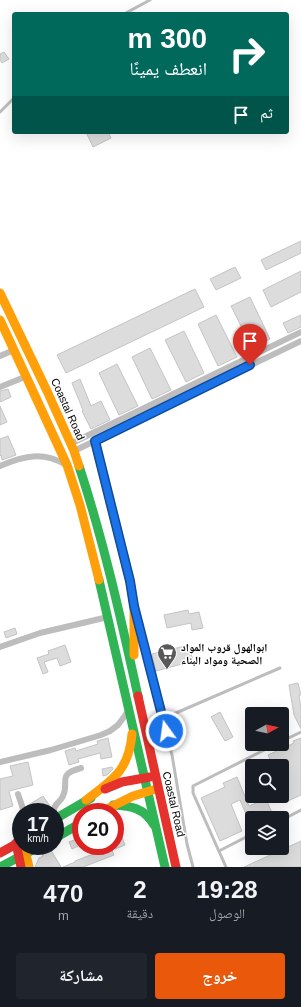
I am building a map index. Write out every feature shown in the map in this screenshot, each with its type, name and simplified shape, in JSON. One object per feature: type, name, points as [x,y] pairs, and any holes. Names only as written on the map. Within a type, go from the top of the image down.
[{"type":"main road","name":"Coastal Road","points":[[0,293],[47,391],[72,448],[92,506],[117,601],[176,867]]},
{"type":"main road","name":"Coastal Road","points":[[0,320],[67,465],[92,549],[165,867]]},
{"type":"main road","points":[[95,441],[130,581],[134,606],[134,678]]},
{"type":"main road","points":[[86,800],[116,778],[129,756],[132,740],[132,719]]},
{"type":"main road","points":[[64,812],[119,782],[156,776]]},
{"type":"main road","points":[[120,803],[148,791],[158,790]]},
{"type":"main road","points":[[124,807],[136,808],[142,811],[152,820],[159,837]]},
{"type":"main road","points":[[0,853],[12,850]]},
{"type":"main road","points":[[0,867],[13,855]]},
{"type":"main road","points":[[21,855],[21,867]]},
{"type":"main road","points":[[24,855],[29,867]]},
{"type":"street","points":[[72,448],[301,332]]},
{"type":"street","points":[[72,448],[95,441],[301,341]]},
{"type":"street","points":[[275,345],[278,352]]},
{"type":"street","points":[[0,356],[14,350]]},
{"type":"street","points":[[0,387],[27,376]]},
{"type":"street","points":[[0,466],[18,459],[38,456],[51,457],[67,465]]},
{"type":"street","points":[[0,647],[40,633],[108,617]]},
{"type":"street","points":[[0,762],[51,750],[101,735],[118,725],[130,710]]},
{"type":"street","points":[[57,803],[63,795],[67,774],[81,768]]},
{"type":"street","points":[[18,794],[21,803]]},
{"type":"lane","points":[[128,12],[150,0]]},
{"type":"lane","points":[[0,112],[12,100]]},
{"type":"lane","points":[[134,606],[172,755],[187,844],[193,867]]},
{"type":"lane","points":[[162,719],[280,668]]},
{"type":"lane","points":[[289,738],[301,732]]},
{"type":"lane","points":[[226,867],[193,793],[193,786],[262,751]]},
{"type":"lane","points":[[289,816],[301,810]]},
{"type":"lane","points":[[219,851],[245,838]]},
{"type":"building","points":[[4,52],[9,59],[2,63],[0,60],[0,54]]},
{"type":"building","points":[[87,134],[109,134],[111,138],[93,147]]},
{"type":"building","points":[[301,241],[301,253],[266,270],[261,260]]},
{"type":"building","points":[[235,267],[241,278],[216,290],[210,279]]},
{"type":"building","points":[[301,271],[301,292],[271,307],[263,290]]},
{"type":"building","points":[[195,289],[204,307],[66,373],[57,355]]},
{"type":"building","points":[[250,297],[270,339],[252,348],[231,306]]},
{"type":"building","points":[[216,315],[237,357],[218,366],[198,324]]},
{"type":"building","points":[[301,315],[301,327],[288,333],[283,323]]},
{"type":"building","points":[[184,331],[204,373],[186,382],[165,340]]},
{"type":"building","points":[[150,348],[171,390],[152,399],[132,357]]},
{"type":"building","points":[[117,364],[138,406],[119,415],[99,373]]},
{"type":"building","points":[[80,379],[91,406],[101,401],[110,420],[91,429],[82,411],[83,410],[72,383]]},
{"type":"building","points":[[8,389],[11,397],[0,402],[0,391]]},
{"type":"building","points":[[0,406],[7,422],[0,425]]},
{"type":"building","points":[[8,436],[16,455],[2,460],[1,455],[0,456],[0,439]]},
{"type":"building","points":[[188,610],[189,614],[199,612],[203,628],[192,630],[191,623],[167,628],[164,615]]},
{"type":"building","points":[[15,628],[17,634],[6,638],[4,632]]},
{"type":"building","points":[[65,645],[71,662],[60,666],[57,658],[44,662],[48,672],[43,674],[37,658],[49,654],[48,651]]},
{"type":"building","points":[[189,645],[193,661],[156,671],[152,654]]},
{"type":"building","points":[[298,683],[301,695],[299,695],[301,729],[294,715],[289,685]]},
{"type":"building","points":[[220,712],[233,737],[225,741],[211,717]]},
{"type":"building","points":[[108,738],[112,757],[101,759],[100,753],[78,759],[79,762],[69,765],[65,751],[75,748],[76,751],[98,744],[97,741]]},
{"type":"building","points":[[301,738],[301,795],[289,801],[289,759],[270,759],[268,755],[277,751],[289,751],[289,745],[294,743],[293,741]]},
{"type":"building","points":[[28,762],[33,785],[9,791],[12,806],[0,810],[0,779],[13,776],[10,766]]},
{"type":"building","points":[[112,767],[113,769],[107,775],[103,776],[102,769]]},
{"type":"building","points":[[237,777],[245,796],[245,803],[248,803],[249,806],[256,803],[268,803],[271,811],[245,812],[240,800],[231,804],[242,831],[220,841],[201,798],[225,787],[223,783]]},
{"type":"building","points":[[43,796],[48,803],[32,803]]},
{"type":"building","points":[[72,841],[72,849],[69,842]]},
{"type":"building","points":[[301,841],[301,867],[244,867],[270,855],[289,855],[289,846]]},
{"type":"building","points":[[54,855],[61,867],[35,867],[39,858]]},
{"type":"building","points":[[90,855],[114,855],[83,867],[63,867]]},
{"type":"traffic: fast","points":[[79,466],[104,552],[138,696]]},
{"type":"traffic: fast","points":[[99,580],[165,867]]},
{"type":"traffic: fast","points":[[64,814],[91,798]]},
{"type":"traffic: fast","points":[[124,806],[142,811],[154,825]]},
{"type":"traffic: fast","points":[[64,833],[72,828]]},
{"type":"traffic: fast","points":[[0,867],[23,855]]},
{"type":"traffic: slow","points":[[0,293],[47,391],[74,451],[79,466]]},
{"type":"traffic: slow","points":[[0,320],[67,465],[80,505],[99,580]]},
{"type":"traffic: slow","points":[[95,441],[130,581],[134,606],[134,655]]},
{"type":"traffic: slow","points":[[86,800],[112,780],[118,773],[127,757],[132,734]]},
{"type":"traffic: slow","points":[[119,803],[133,796],[153,790]]},
{"type":"traffic: slow","points":[[26,855],[29,867]]},
{"type":"traffic: jam","points":[[138,696],[176,867]]},
{"type":"traffic: jam","points":[[105,789],[122,782],[150,777]]},
{"type":"traffic: jam","points":[[0,853],[12,846]]},
{"type":"traffic: jam","points":[[18,855],[21,867]]},
{"type":"place","name":"ابوالهول قروب المواد الصحية ومواد البناء","points":[[167,670]]},
{"type":"route","points":[[166,731],[134,606],[130,581],[95,441],[250,365]]}]
